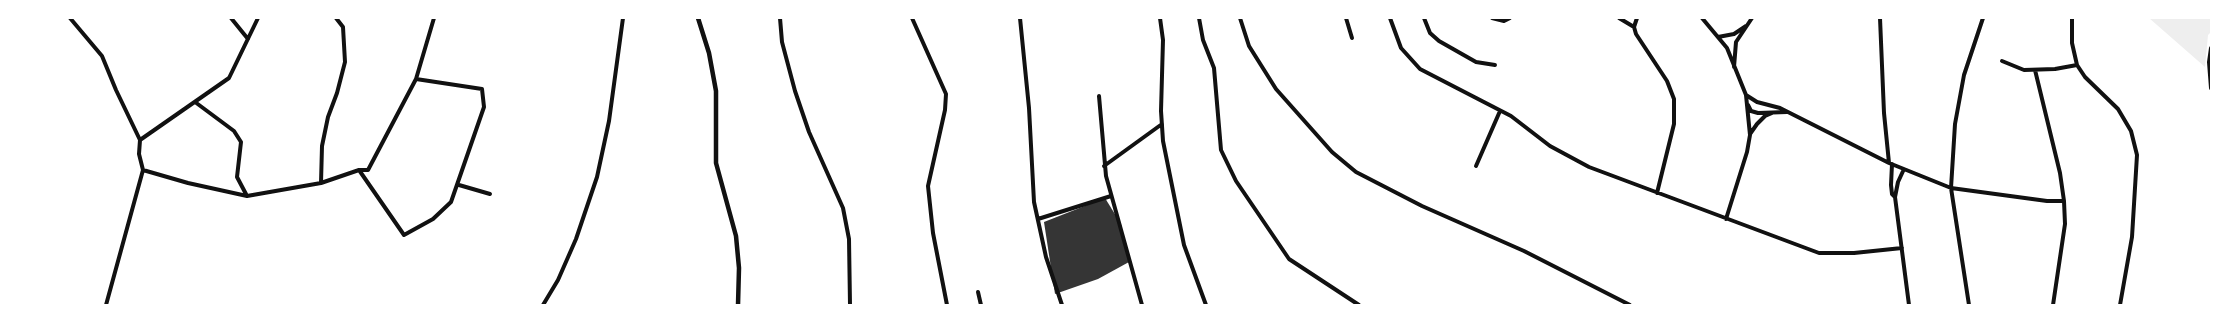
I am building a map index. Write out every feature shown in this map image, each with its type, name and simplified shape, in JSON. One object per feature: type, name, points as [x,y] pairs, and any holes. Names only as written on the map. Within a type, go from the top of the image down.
[{"type":"street","points":[[70,18],[102,56],[116,90],[140,140],[139,154],[143,170],[106,305]]},
{"type":"street","points":[[231,18],[248,39]]},
{"type":"street","points":[[140,140],[229,78],[258,18]]},
{"type":"street","points":[[321,183],[322,146],[328,117],[337,93],[345,62],[343,27],[336,18]]},
{"type":"street","points":[[143,170],[188,183],[247,196],[321,183],[359,170],[368,170],[416,79],[434,18]]},
{"type":"street","points":[[543,305],[558,280],[576,239],[597,177],[609,121],[623,18]]},
{"type":"street","points":[[698,18],[709,53],[716,91],[716,163],[736,236],[739,268],[738,305]]},
{"type":"street","points":[[780,18],[782,42],[806,125],[843,208],[849,239],[850,305]]},
{"type":"street","points":[[912,18],[946,94],[945,110],[928,186],[933,233],[947,305]]},
{"type":"street","points":[[1020,18],[1029,108],[1034,202],[1046,257],[1062,305]]},
{"type":"street","points":[[1160,18],[1163,40],[1162,124],[1172,191],[1184,245],[1206,305]]},
{"type":"street","points":[[1199,18],[1203,40],[1214,68],[1221,150],[1236,182],[1290,259],[1360,305]]},
{"type":"street","points":[[1240,18],[1249,46],[1276,89],[1332,152],[1356,172],[1422,206],[1524,251],[1630,305]]},
{"type":"street","points":[[1346,18],[1352,38]]},
{"type":"street","points":[[1390,18],[1400,48],[1420,69],[1511,116],[1550,146],[1589,167],[1819,253],[1854,253],[1902,248]]},
{"type":"street","points":[[1424,18],[1430,33],[1439,41],[1476,62],[1496,65]]},
{"type":"street","points":[[1492,18],[1504,21],[1510,18]]},
{"type":"street","points":[[1619,18],[1634,27]]},
{"type":"street","points":[[1637,18],[1634,27],[1636,34],[1667,81],[1674,99],[1674,124],[1657,193]]},
{"type":"street","points":[[1702,18],[1727,48],[1746,95],[1750,135],[1747,152],[1726,219]]},
{"type":"street","points":[[1734,68],[1736,42],[1752,18]]},
{"type":"street","points":[[1880,18],[1882,92],[1891,163],[1892,194],[1895,197]]},
{"type":"street","points":[[1969,305],[1951,188],[1955,124],[1964,75],[1982,18]]},
{"type":"street","points":[[2072,18],[2072,44],[2077,65],[2085,76],[2118,109],[2131,131],[2137,156],[2132,237],[2120,305]]},
{"type":"street","points":[[1718,37],[1734,34],[1748,25]]},
{"type":"street","points":[[2211,48],[2209,62],[2211,88]]},
{"type":"street","points":[[2002,61],[2024,70],[2077,65]]},
{"type":"street","points":[[2034,70],[2060,173],[2064,201],[2065,224],[2053,305]]},
{"type":"street","points":[[359,170],[404,235],[433,219],[451,202],[459,185],[484,107],[482,89],[416,79]]},
{"type":"street","points":[[1746,95],[1757,102],[1780,108],[1891,163],[1951,188],[2047,201],[2064,201]]},
{"type":"street","points":[[1099,96],[1104,166],[1142,305]]},
{"type":"street","points":[[195,102],[234,131],[241,142],[237,177],[247,196]]},
{"type":"street","points":[[1747,104],[1751,110],[1758,113],[1788,112]]},
{"type":"street","points":[[1476,166],[1500,111]]},
{"type":"street","points":[[1750,135],[1756,124],[1765,116],[1773,113]]},
{"type":"street","points":[[1104,166],[1162,124]]},
{"type":"street","points":[[1904,169],[1898,182],[1895,197],[1909,305]]},
{"type":"street","points":[[459,185],[490,194]]},
{"type":"street","points":[[1038,219],[1111,196]]},
{"type":"street","points":[[978,292],[981,305]]},
{"type":"shaded area","points":[[2149,18],[2211,18],[2211,32],[2208,35],[2205,67]]},
{"type":"building","points":[[1105,198],[1121,224],[1129,262],[1098,279],[1055,294],[1044,222]]}]
